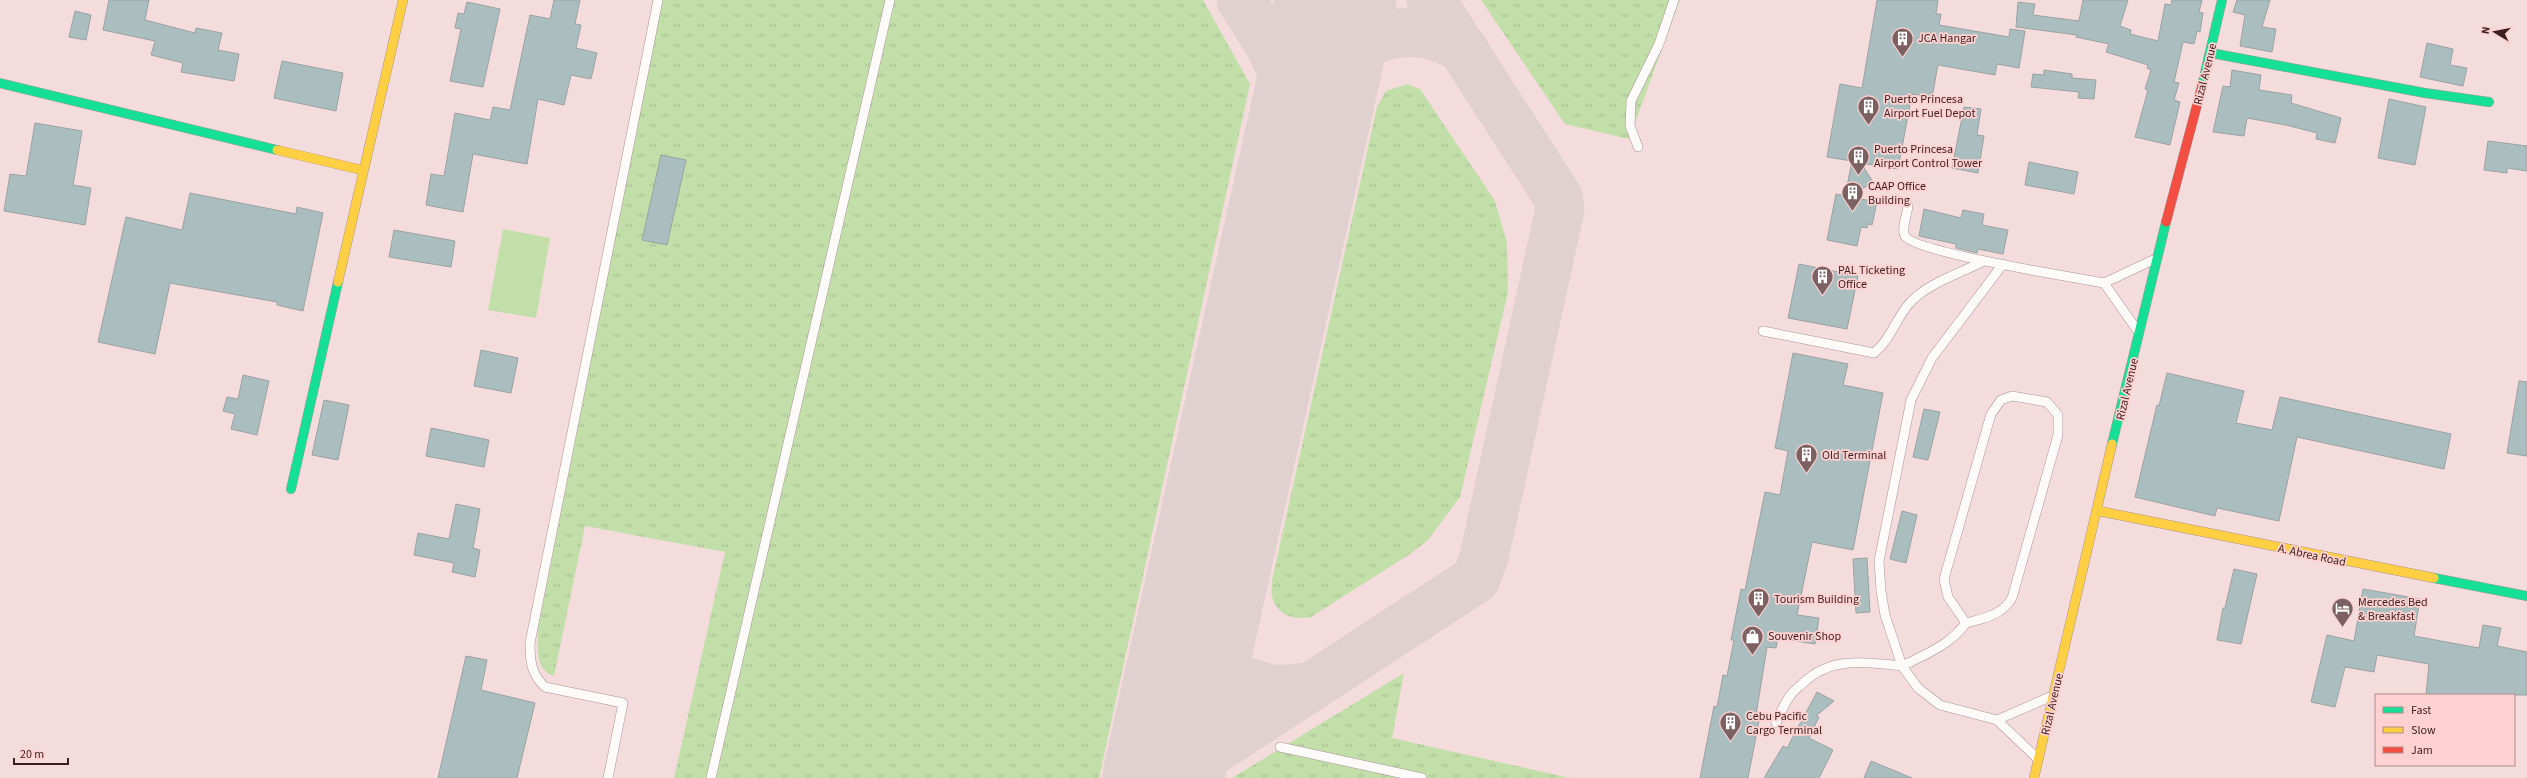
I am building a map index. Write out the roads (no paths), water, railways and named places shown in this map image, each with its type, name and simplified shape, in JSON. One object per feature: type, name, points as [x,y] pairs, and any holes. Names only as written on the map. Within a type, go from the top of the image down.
[{"type":"street","points":[[291,489],[362,170],[403,0]]},
{"type":"street","name":"Rizal Avenue","points":[[2034,778],[2140,334],[2156,258],[2211,53],[2222,0]]},
{"type":"street","points":[[2211,53],[2425,93],[2490,102]]},
{"type":"street","points":[[0,83],[362,170]]},
{"type":"street","name":"A. Abrea Road","points":[[2098,511],[2527,596]]},
{"type":"lane","points":[[608,778],[624,703],[545,687],[533,672],[530,660],[530,643],[658,0]]},
{"type":"lane","points":[[711,778],[890,0]]},
{"type":"lane","points":[[1638,148],[1630,126],[1631,101],[1658,44],[1674,0]]},
{"type":"lane","points":[[1908,206],[1904,231],[1911,241],[1984,261],[2104,283],[2156,258]]},
{"type":"lane","points":[[1763,331],[1874,353],[1882,347],[1908,305],[1939,283],[1984,261]]},
{"type":"lane","points":[[2003,264],[1932,358],[1911,400],[1879,561],[1885,615],[1902,666],[1925,695],[1940,705],[1997,720],[2038,759]]},
{"type":"lane","points":[[2104,283],[2140,334]]},
{"type":"lane","points":[[1776,723],[1790,694],[1809,677],[1826,667],[1844,662],[1902,666],[1939,648],[1959,633],[1966,623],[1997,614],[2006,608],[2012,598],[2058,435],[2058,415],[2048,402],[2012,396],[2001,400],[1992,414],[1944,579],[1948,597],[1966,623]]},
{"type":"lane","points":[[1997,720],[2054,695]]},
{"type":"lane","points":[[1280,747],[1422,778]]},
{"type":"place","name":"JCA Hangar","points":[[1903,58]]},
{"type":"place","name":"Puerto Princesa Airport Fuel Depot","points":[[1869,126]]},
{"type":"place","name":"Puerto Princesa Airport Control Tower","points":[[1859,176]]},
{"type":"place","name":"CAAP Office Building","points":[[1853,212]]},
{"type":"place","name":"PAL Ticketing Office","points":[[1823,296]]},
{"type":"place","name":"Old Terminal","points":[[1807,474]]},
{"type":"place","name":"Tourism Building","points":[[1758,618]]},
{"type":"place","name":"Mercedes Bed & Breakfast","points":[[2342,628]]},
{"type":"place","name":"Souvenir Shop","points":[[1752,656]]},
{"type":"place","name":"Cebu Pacific Cargo Terminal","points":[[1731,742]]}]
